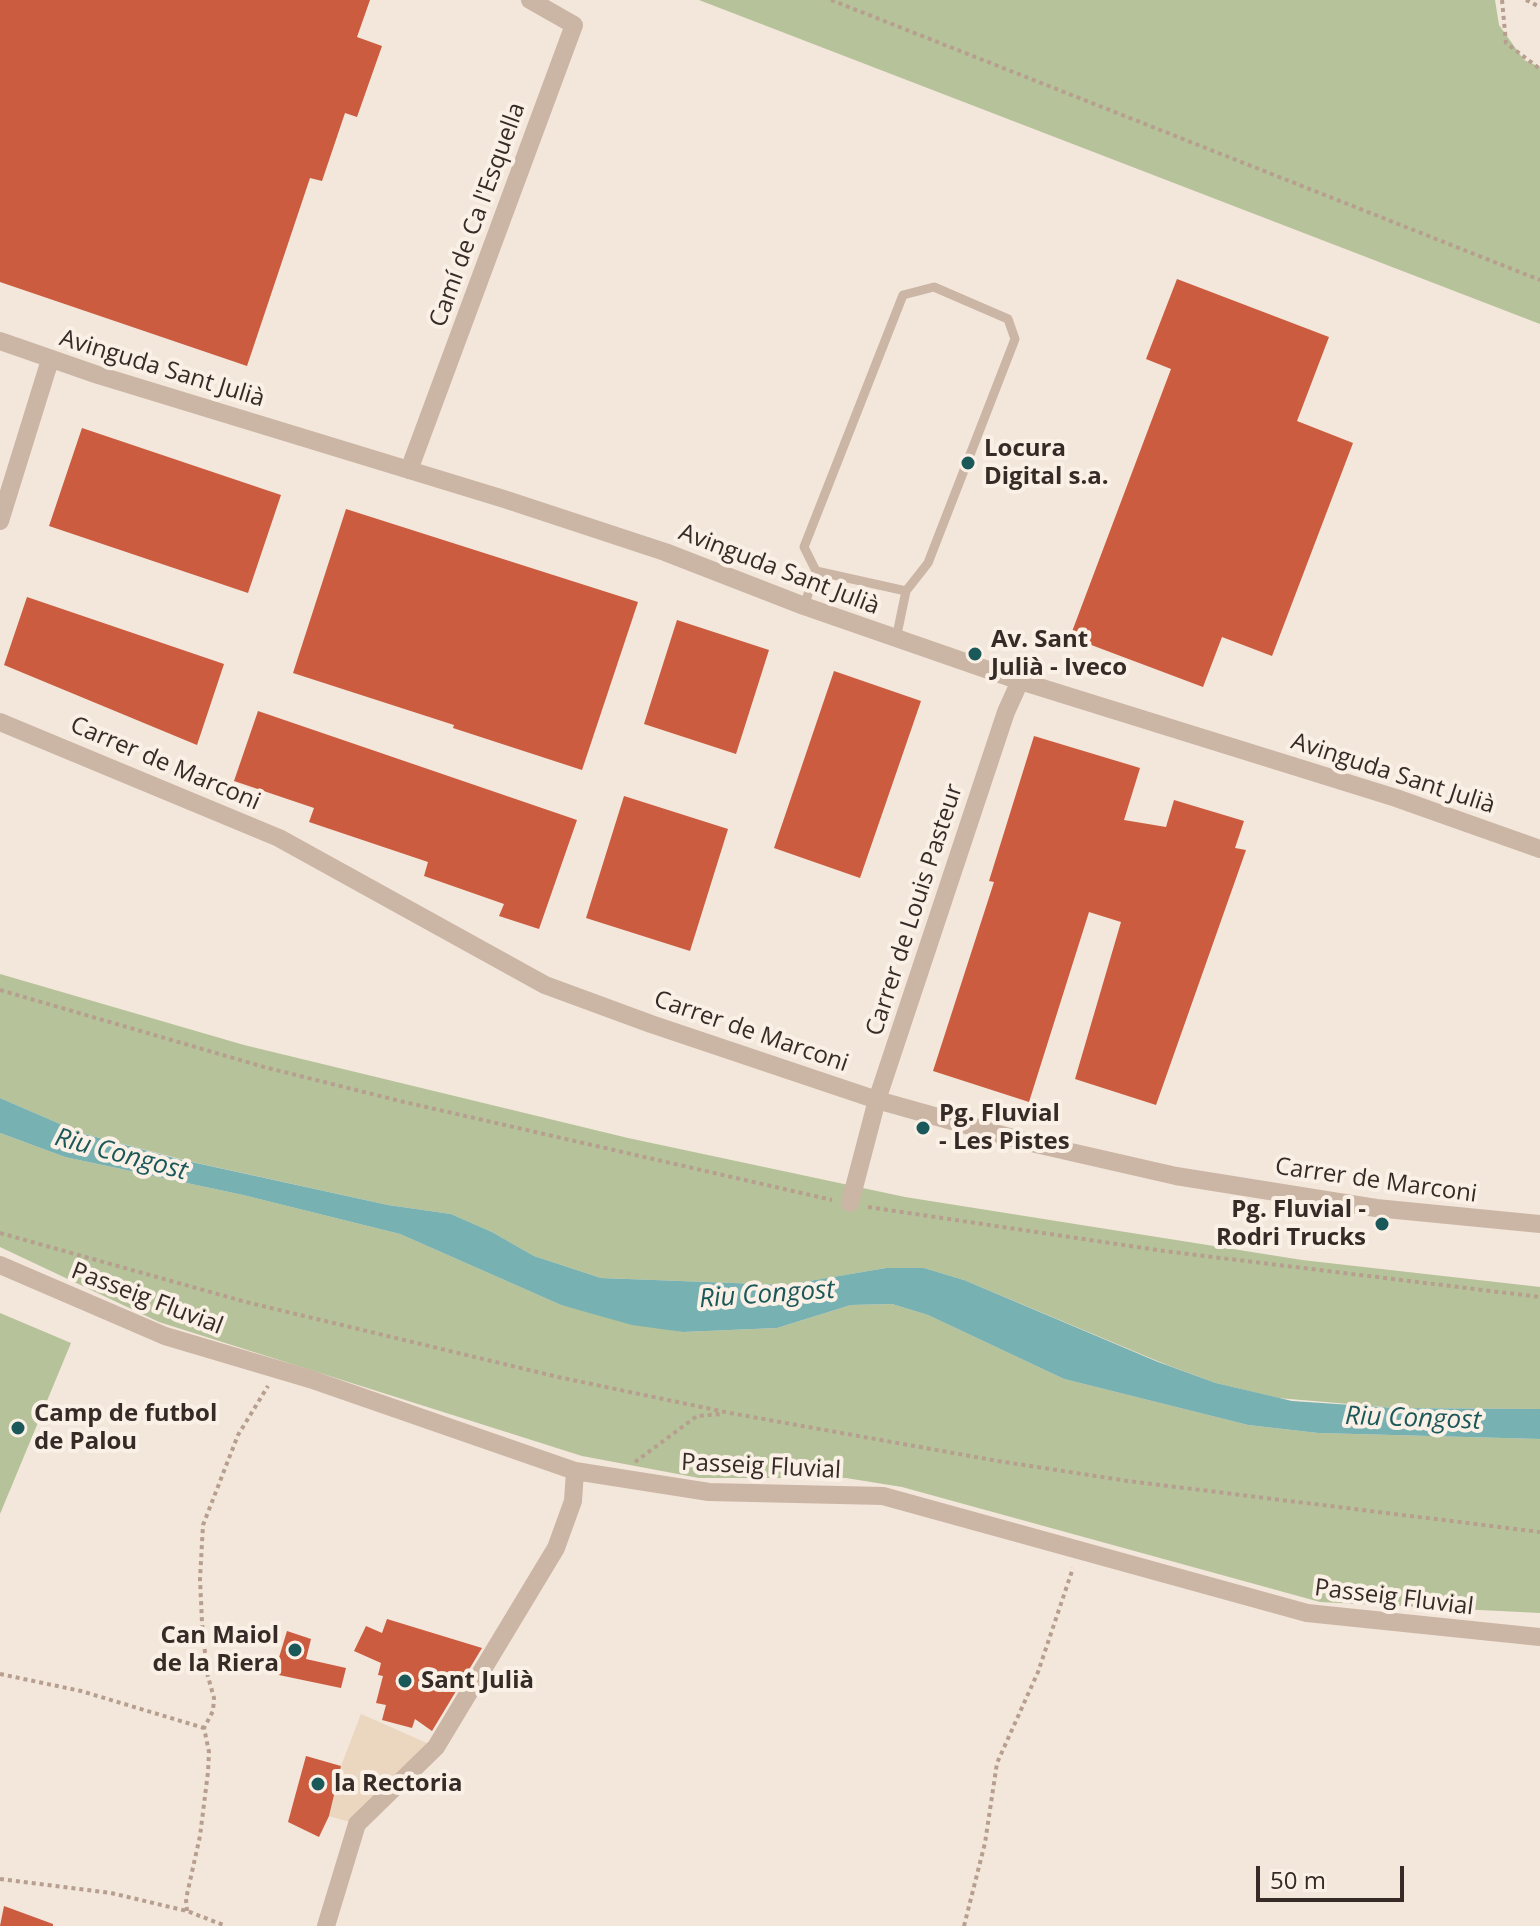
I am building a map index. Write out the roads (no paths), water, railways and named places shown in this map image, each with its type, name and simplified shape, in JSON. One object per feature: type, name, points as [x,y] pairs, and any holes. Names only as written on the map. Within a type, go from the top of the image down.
[{"type":"street","name":"Camí de Ca l'Esquella","points":[[409,470],[574,25],[530,0]]},
{"type":"street","name":"Avinguda Sant Julià","points":[[0,341],[50,360],[665,552],[896,639],[1020,681],[1396,798],[1540,849]]},
{"type":"street","points":[[0,521],[50,360]]},
{"type":"street","name":"Carrer de Louis Pasteur","points":[[850,1203],[877,1100],[1006,712],[1020,681]]},
{"type":"street","name":"Carrer de Marconi","points":[[0,722],[279,838],[545,985],[877,1100],[1027,1142],[1176,1176],[1376,1208],[1540,1224]]},
{"type":"street","name":"Passeig Fluvial","points":[[0,1265],[165,1336],[276,1369],[575,1471],[709,1492],[883,1496],[1307,1613],[1540,1637]]},
{"type":"street","points":[[326,1926],[357,1824],[436,1747],[556,1548],[573,1501],[575,1471]]},
{"type":"lane","points":[[804,606],[816,571],[804,547],[903,295],[934,287],[1008,319],[1015,339],[928,563],[906,591],[896,639]]},
{"type":"lane","points":[[816,571],[906,591]]},
{"type":"water","name":"Riu Congost","points":[[0,1098],[81,1133],[178,1159],[388,1205],[451,1214],[492,1232],[534,1256],[601,1278],[786,1285],[886,1268],[924,1268],[964,1280],[1158,1362],[1216,1383],[1292,1401],[1396,1408],[1540,1409],[1540,1439],[1318,1433],[1248,1425],[1064,1379],[928,1315],[892,1304],[851,1305],[777,1328],[683,1332],[632,1325],[561,1305],[400,1234],[243,1195],[65,1157],[0,1133]]},
{"type":"place","name":"Locura Digital s.a.","points":[[968,463]]},
{"type":"place","name":"Av. Sant Julià - Iveco","points":[[975,654]]},
{"type":"place","name":"Pg. Fluvial - Les Pistes","points":[[923,1128]]},
{"type":"place","name":"Pg. Fluvial - Rodri Trucks","points":[[1382,1224]]},
{"type":"place","name":"Camp de futbol de Palou","points":[[18,1428]]},
{"type":"place","name":"Can Maiol de la Riera","points":[[295,1650]]},
{"type":"place","name":"Sant Julià","points":[[405,1681]]},
{"type":"place","name":"la Rectoria","points":[[318,1784]]}]
